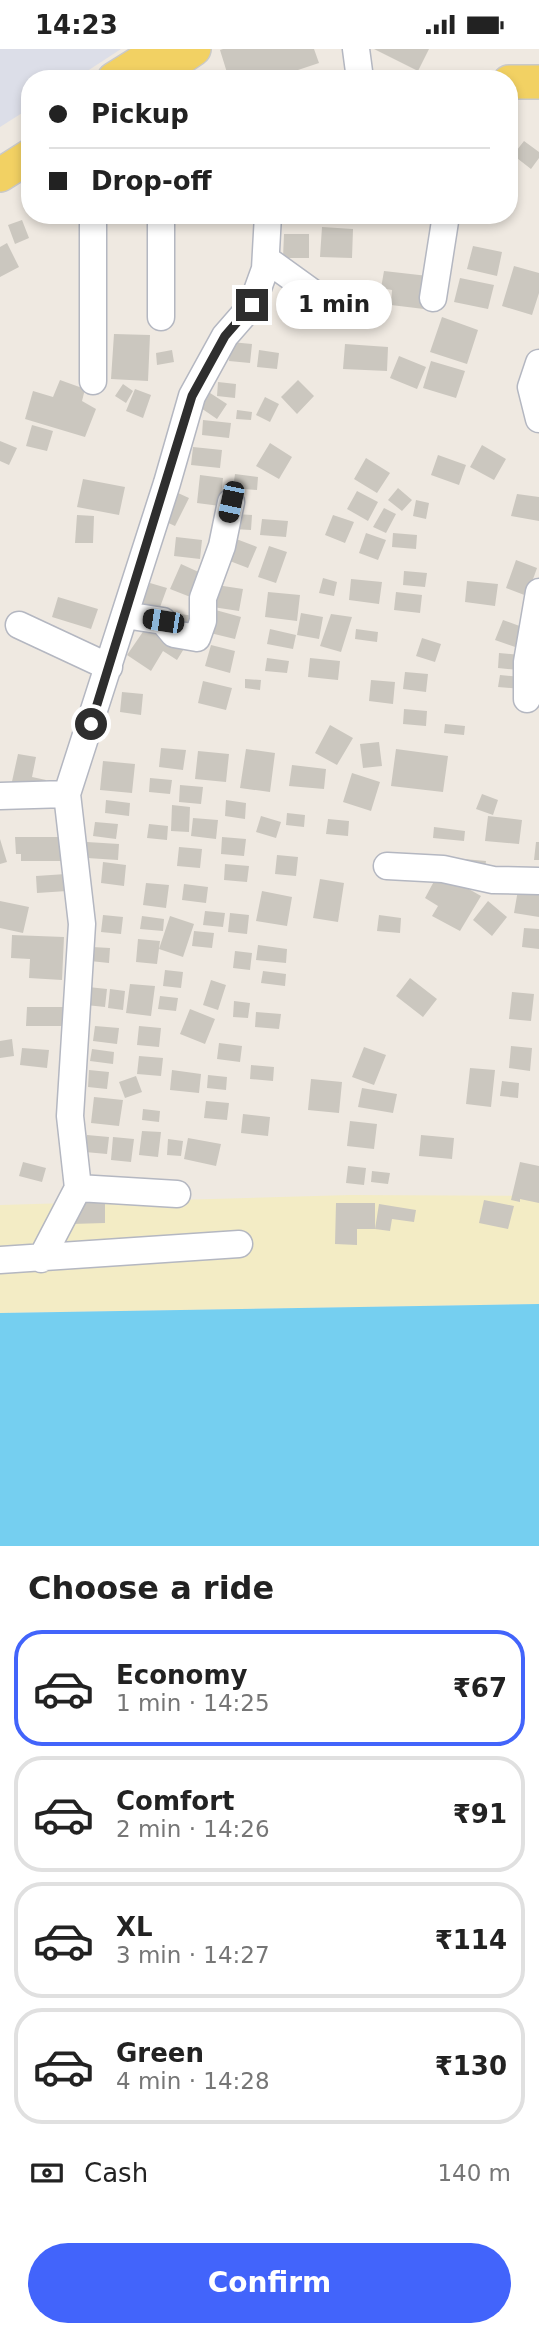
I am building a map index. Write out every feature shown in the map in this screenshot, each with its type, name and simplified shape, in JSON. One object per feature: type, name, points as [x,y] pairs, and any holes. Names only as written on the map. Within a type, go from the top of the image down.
[{"type":"main road","points":[[128,70],[162,49]]},
{"type":"main road","points":[[163,70],[194,49]]},
{"type":"main road","points":[[518,82],[539,82]]},
{"type":"main road","points":[[0,150],[21,137]]},
{"type":"main road","points":[[0,175],[21,162]]},
{"type":"street","points":[[356,49],[359,70]]},
{"type":"street","points":[[93,224],[93,381]]},
{"type":"street","points":[[161,224],[161,317]]},
{"type":"street","points":[[41,1259],[78,1188],[70,1116],[82,924],[67,793],[109,667],[192,396],[225,336],[252,305],[265,269],[268,224]]},
{"type":"street","points":[[433,299],[445,224]]},
{"type":"street","points":[[266,259],[316,295]]},
{"type":"street","points":[[539,363],[531,387],[539,419]]},
{"type":"street","points":[[125,615],[163,621],[174,634],[197,638],[203,621],[203,599],[222,546],[231,502]]},
{"type":"street","points":[[527,699],[527,662],[539,593]]},
{"type":"street","points":[[19,625],[109,667]]},
{"type":"street","points":[[0,796],[67,793]]},
{"type":"street","points":[[387,866],[443,869],[493,880],[539,881]]},
{"type":"street","points":[[78,1188],[177,1194]]},
{"type":"street","points":[[0,1260],[239,1244]]},
{"type":"shaded area","points":[[0,49],[121,49],[89,70],[21,70],[21,114],[0,127]]},
{"type":"sand","points":[[350,1195],[539,1196],[539,1304],[0,1313],[0,1205]]},
{"type":"water","points":[[539,1304],[539,1546],[0,1546],[0,1313]]},
{"type":"building","points":[[314,49],[319,63],[298,70],[226,70],[220,50]]},
{"type":"building","points":[[374,49],[429,49],[418,70]]},
{"type":"building","points":[[524,141],[539,152],[539,158],[531,169],[518,159],[518,149]]},
{"type":"building","points":[[21,220],[29,238],[15,244],[8,225]]},
{"type":"building","points":[[322,227],[353,229],[352,258],[320,257]]},
{"type":"building","points":[[284,234],[309,234],[309,258],[283,258]]},
{"type":"building","points":[[7,243],[19,267],[0,277],[0,247]]},
{"type":"building","points":[[473,246],[502,252],[497,276],[467,269]]},
{"type":"building","points":[[514,266],[539,273],[539,293],[532,315],[502,306]]},
{"type":"building","points":[[384,271],[428,276],[424,309],[391,305],[392,290],[381,288]]},
{"type":"building","points":[[460,278],[494,285],[488,309],[454,302]]},
{"type":"building","points":[[346,283],[352,323],[326,328],[320,288]]},
{"type":"building","points":[[442,317],[478,330],[467,364],[430,352]]},
{"type":"building","points":[[114,334],[150,335],[148,381],[111,379]]},
{"type":"building","points":[[231,342],[252,344],[250,363],[229,361]]},
{"type":"building","points":[[345,344],[388,347],[387,371],[343,369]]},
{"type":"building","points":[[172,350],[174,362],[157,365],[156,353]]},
{"type":"building","points":[[259,350],[279,353],[277,369],[257,367]]},
{"type":"building","points":[[399,356],[426,367],[417,389],[390,378]]},
{"type":"building","points":[[431,361],[465,371],[456,398],[423,388]]},
{"type":"building","points":[[60,380],[85,389],[82,401],[96,409],[85,437],[25,419],[33,391],[53,397]]},
{"type":"building","points":[[298,380],[314,396],[297,414],[281,397]]},
{"type":"building","points":[[218,382],[236,384],[235,398],[217,396]]},
{"type":"building","points":[[123,384],[133,391],[126,403],[115,396]]},
{"type":"building","points":[[135,389],[151,395],[143,418],[126,411]]},
{"type":"building","points":[[207,391],[227,404],[217,419],[198,406]]},
{"type":"building","points":[[265,397],[279,404],[270,422],[256,415]]},
{"type":"building","points":[[237,410],[252,412],[251,420],[236,419]]},
{"type":"building","points":[[203,420],[231,423],[229,438],[202,435]]},
{"type":"building","points":[[32,425],[53,431],[47,451],[26,446]]},
{"type":"building","points":[[0,441],[17,448],[9,465],[0,461]]},
{"type":"building","points":[[270,443],[292,457],[279,479],[256,466]]},
{"type":"building","points":[[482,445],[506,459],[494,480],[470,467]]},
{"type":"building","points":[[193,447],[222,450],[220,468],[191,465]]},
{"type":"building","points":[[438,455],[466,465],[459,485],[431,475]]},
{"type":"building","points":[[366,458],[390,473],[377,493],[354,479]]},
{"type":"building","points":[[235,474],[258,477],[257,490],[233,488]]},
{"type":"building","points":[[200,475],[223,478],[220,506],[197,503]]},
{"type":"building","points":[[83,479],[125,487],[119,515],[77,507]]},
{"type":"building","points":[[398,488],[412,500],[402,511],[388,500]]},
{"type":"building","points":[[357,491],[378,502],[368,521],[347,509]]},
{"type":"building","points":[[178,493],[189,498],[175,526],[164,521]]},
{"type":"building","points":[[517,494],[539,497],[539,521],[511,516]]},
{"type":"building","points":[[416,500],[429,503],[426,519],[413,516]]},
{"type":"building","points":[[384,508],[396,514],[386,533],[373,527]]},
{"type":"building","points":[[236,514],[252,515],[251,530],[234,529]]},
{"type":"building","points":[[77,515],[94,516],[93,543],[75,543]]},
{"type":"building","points":[[333,515],[354,522],[345,543],[325,535]]},
{"type":"building","points":[[262,519],[288,521],[286,537],[260,535]]},
{"type":"building","points":[[366,533],[386,540],[378,560],[359,553]]},
{"type":"building","points":[[393,533],[417,535],[416,549],[392,547]]},
{"type":"building","points":[[176,537],[202,540],[200,559],[174,556]]},
{"type":"building","points":[[231,537],[257,547],[248,568],[222,558]]},
{"type":"building","points":[[269,546],[287,552],[276,583],[258,577]]},
{"type":"building","points":[[516,560],[537,568],[527,596],[506,588]]},
{"type":"building","points":[[181,564],[203,574],[193,598],[170,589]]},
{"type":"building","points":[[404,571],[427,573],[425,587],[403,585]]},
{"type":"building","points":[[323,578],[337,582],[334,596],[319,593]]},
{"type":"building","points":[[351,579],[382,582],[379,604],[349,600]]},
{"type":"building","points":[[467,581],[498,584],[495,606],[465,602]]},
{"type":"building","points":[[150,583],[167,588],[159,610],[142,604]]},
{"type":"building","points":[[210,584],[243,589],[239,611],[206,606]]},
{"type":"building","points":[[268,592],[300,595],[297,621],[265,617]]},
{"type":"building","points":[[396,592],[422,595],[420,613],[394,610]]},
{"type":"building","points":[[58,597],[98,609],[91,629],[52,617]]},
{"type":"building","points":[[212,609],[241,617],[235,639],[206,632]]},
{"type":"building","points":[[172,613],[195,616],[193,631],[170,628]]},
{"type":"building","points":[[301,613],[323,617],[319,639],[297,635]]},
{"type":"building","points":[[331,614],[352,617],[341,652],[320,646]]},
{"type":"building","points":[[503,620],[525,628],[518,648],[495,640]]},
{"type":"building","points":[[149,623],[185,647],[177,660],[163,651],[151,671],[127,655]]},
{"type":"building","points":[[270,629],[296,635],[293,649],[267,644]]},
{"type":"building","points":[[356,629],[378,632],[377,642],[355,639]]},
{"type":"building","points":[[422,638],[441,644],[435,662],[416,656]]},
{"type":"building","points":[[211,645],[235,651],[230,673],[205,666]]},
{"type":"building","points":[[499,653],[520,655],[519,670],[498,668]]},
{"type":"building","points":[[267,658],[289,661],[287,673],[265,671]]},
{"type":"building","points":[[310,658],[340,661],[338,680],[308,677]]},
{"type":"building","points":[[405,672],[428,674],[426,692],[403,689]]},
{"type":"building","points":[[500,675],[522,677],[521,689],[498,687]]},
{"type":"building","points":[[245,679],[261,680],[260,690],[245,688]]},
{"type":"building","points":[[371,680],[395,682],[393,704],[369,701]]},
{"type":"building","points":[[203,681],[232,688],[226,710],[198,703]]},
{"type":"building","points":[[122,692],[143,694],[141,715],[120,712]]},
{"type":"building","points":[[404,709],[427,711],[426,726],[403,724]]},
{"type":"building","points":[[445,724],[465,726],[464,735],[444,733]]},
{"type":"building","points":[[330,725],[353,738],[337,765],[315,753]]},
{"type":"building","points":[[379,742],[382,766],[363,768],[360,744]]},
{"type":"building","points":[[161,748],[186,750],[183,770],[159,767]]},
{"type":"building","points":[[246,749],[275,753],[270,792],[240,788]]},
{"type":"building","points":[[396,749],[448,756],[443,792],[391,786]]},
{"type":"building","points":[[198,751],[229,754],[226,782],[195,779]]},
{"type":"building","points":[[18,754],[36,757],[32,777],[46,780],[44,792],[11,786]]},
{"type":"building","points":[[103,761],[135,764],[132,793],[100,790]]},
{"type":"building","points":[[292,765],[326,769],[324,789],[289,786]]},
{"type":"building","points":[[352,773],[380,782],[371,811],[343,802]]},
{"type":"building","points":[[150,778],[172,780],[170,794],[149,792]]},
{"type":"building","points":[[180,785],[203,787],[201,804],[179,802]]},
{"type":"building","points":[[482,794],[498,800],[493,815],[476,809]]},
{"type":"building","points":[[106,800],[130,803],[129,816],[105,813]]},
{"type":"building","points":[[226,800],[246,803],[245,819],[225,816]]},
{"type":"building","points":[[172,805],[190,807],[189,832],[171,831]]},
{"type":"building","points":[[287,813],[305,815],[304,827],[286,825]]},
{"type":"building","points":[[261,816],[281,822],[276,838],[256,832]]},
{"type":"building","points":[[488,816],[522,820],[519,844],[485,841]]},
{"type":"building","points":[[193,818],[218,820],[216,839],[191,836]]},
{"type":"building","points":[[328,819],[349,821],[348,836],[326,834]]},
{"type":"building","points":[[95,822],[118,824],[116,839],[93,836]]},
{"type":"building","points":[[149,824],[168,826],[167,840],[147,838]]},
{"type":"building","points":[[434,827],[465,831],[464,841],[433,838]]},
{"type":"building","points":[[15,837],[62,837],[62,861],[21,861],[21,854],[16,854]]},
{"type":"building","points":[[222,837],[246,839],[244,856],[221,854]]},
{"type":"building","points":[[0,839],[7,862],[0,864]]},
{"type":"building","points":[[87,842],[119,844],[118,860],[87,858]]},
{"type":"building","points":[[536,842],[539,842],[539,860],[534,860]]},
{"type":"building","points":[[179,847],[202,849],[200,868],[177,866]]},
{"type":"building","points":[[277,855],[298,857],[296,876],[275,874]]},
{"type":"building","points":[[464,859],[486,861],[484,875],[463,873]]},
{"type":"building","points":[[103,862],[126,865],[124,886],[101,883]]},
{"type":"building","points":[[225,864],[249,866],[247,882],[224,880]]},
{"type":"building","points":[[439,872],[481,896],[460,931],[432,916],[438,906],[425,898]]},
{"type":"building","points":[[66,874],[67,891],[37,893],[36,876]]},
{"type":"building","points":[[320,879],[344,883],[338,922],[313,918]]},
{"type":"building","points":[[146,883],[169,885],[166,908],[143,905]]},
{"type":"building","points":[[184,884],[208,887],[206,903],[182,900]]},
{"type":"building","points":[[519,884],[539,887],[539,917],[514,913]]},
{"type":"building","points":[[262,891],[292,897],[287,926],[256,921]]},
{"type":"building","points":[[0,901],[29,907],[23,933],[0,928]]},
{"type":"building","points":[[488,901],[507,917],[492,936],[473,920]]},
{"type":"building","points":[[205,911],[225,913],[223,927],[203,925]]},
{"type":"building","points":[[230,913],[249,915],[247,934],[228,932]]},
{"type":"building","points":[[103,915],[123,917],[121,934],[101,932]]},
{"type":"building","points":[[379,915],[401,918],[400,933],[377,931]]},
{"type":"building","points":[[142,916],[164,919],[163,931],[140,929]]},
{"type":"building","points":[[170,916],[194,924],[183,957],[159,949]]},
{"type":"building","points":[[524,928],[539,929],[539,949],[522,947]]},
{"type":"building","points":[[194,931],[214,933],[212,948],[192,946]]},
{"type":"building","points":[[12,935],[64,937],[62,980],[29,978],[30,959],[11,958]]},
{"type":"building","points":[[138,939],[160,941],[157,964],[136,962]]},
{"type":"building","points":[[258,945],[287,949],[286,963],[256,960]]},
{"type":"building","points":[[92,947],[110,948],[109,963],[90,961]]},
{"type":"building","points":[[235,951],[252,953],[250,970],[233,968]]},
{"type":"building","points":[[165,970],[183,972],[181,988],[163,986]]},
{"type":"building","points":[[263,971],[286,974],[285,986],[261,983]]},
{"type":"building","points":[[410,978],[437,999],[423,1017],[396,996]]},
{"type":"building","points":[[211,980],[226,985],[218,1010],[203,1005]]},
{"type":"building","points":[[130,984],[155,986],[151,1016],[126,1013]]},
{"type":"building","points":[[88,987],[107,989],[105,1007],[86,1005]]},
{"type":"building","points":[[110,989],[125,991],[123,1010],[108,1008]]},
{"type":"building","points":[[512,992],[534,994],[531,1021],[509,1019]]},
{"type":"building","points":[[160,996],[178,998],[176,1011],[158,1009]]},
{"type":"building","points":[[234,1001],[250,1003],[248,1018],[233,1017]]},
{"type":"building","points":[[27,1007],[65,1007],[64,1026],[26,1026]]},
{"type":"building","points":[[190,1009],[215,1019],[205,1044],[180,1034]]},
{"type":"building","points":[[256,1012],[281,1014],[279,1029],[255,1027]]},
{"type":"building","points":[[95,1026],[119,1028],[117,1044],[93,1041]]},
{"type":"building","points":[[139,1026],[161,1028],[159,1047],[137,1045]]},
{"type":"building","points":[[12,1039],[14,1056],[0,1058],[0,1041]]},
{"type":"building","points":[[219,1043],[242,1046],[240,1062],[217,1059]]},
{"type":"building","points":[[511,1046],[532,1048],[530,1071],[509,1068]]},
{"type":"building","points":[[364,1047],[386,1055],[374,1085],[352,1077]]},
{"type":"building","points":[[22,1048],[49,1050],[47,1068],[20,1065]]},
{"type":"building","points":[[92,1049],[114,1052],[113,1064],[90,1061]]},
{"type":"building","points":[[139,1056],[163,1058],[161,1076],[137,1074]]},
{"type":"building","points":[[251,1065],[274,1067],[273,1081],[250,1079]]},
{"type":"building","points":[[470,1068],[495,1070],[491,1107],[466,1104]]},
{"type":"building","points":[[89,1070],[109,1072],[107,1089],[88,1087]]},
{"type":"building","points":[[172,1070],[201,1074],[199,1093],[170,1090]]},
{"type":"building","points":[[208,1075],[227,1077],[226,1090],[207,1088]]},
{"type":"building","points":[[136,1076],[142,1092],[125,1098],[119,1082]]},
{"type":"building","points":[[311,1079],[342,1082],[339,1113],[308,1110]]},
{"type":"building","points":[[502,1081],[519,1083],[518,1098],[500,1096]]},
{"type":"building","points":[[362,1088],[397,1094],[393,1113],[358,1107]]},
{"type":"building","points":[[94,1097],[123,1100],[119,1126],[91,1123]]},
{"type":"building","points":[[206,1101],[229,1103],[227,1120],[204,1118]]},
{"type":"building","points":[[143,1109],[160,1111],[159,1122],[142,1120]]},
{"type":"building","points":[[243,1114],[270,1117],[268,1136],[241,1133]]},
{"type":"building","points":[[350,1121],[377,1124],[374,1149],[347,1146]]},
{"type":"building","points":[[142,1131],[161,1132],[158,1157],[139,1155]]},
{"type":"building","points":[[87,1135],[109,1137],[107,1154],[85,1152]]},
{"type":"building","points":[[421,1135],[454,1138],[452,1159],[419,1156]]},
{"type":"building","points":[[113,1137],[134,1139],[131,1162],[111,1160]]},
{"type":"building","points":[[188,1138],[221,1144],[216,1166],[184,1159]]},
{"type":"building","points":[[168,1139],[183,1141],[181,1156],[167,1155]]},
{"type":"building","points":[[23,1162],[46,1168],[42,1182],[19,1176]]},
{"type":"building","points":[[520,1162],[539,1166],[539,1203],[511,1200]]},
{"type":"building","points":[[348,1166],[366,1168],[364,1185],[346,1183]]},
{"type":"building","points":[[372,1171],[390,1173],[388,1184],[371,1182]]},
{"type":"building","points":[[484,1200],[514,1206],[508,1229],[479,1223]]},
{"type":"building","points":[[71,1203],[105,1203],[105,1223],[71,1224]]},
{"type":"building","points":[[336,1203],[375,1203],[375,1229],[357,1229],[357,1245],[335,1244]]},
{"type":"building","points":[[379,1204],[416,1210],[414,1222],[392,1219],[390,1231],[375,1229]]},
{"type":"route","points":[[91,724],[192,396],[225,336],[252,305]]}]
